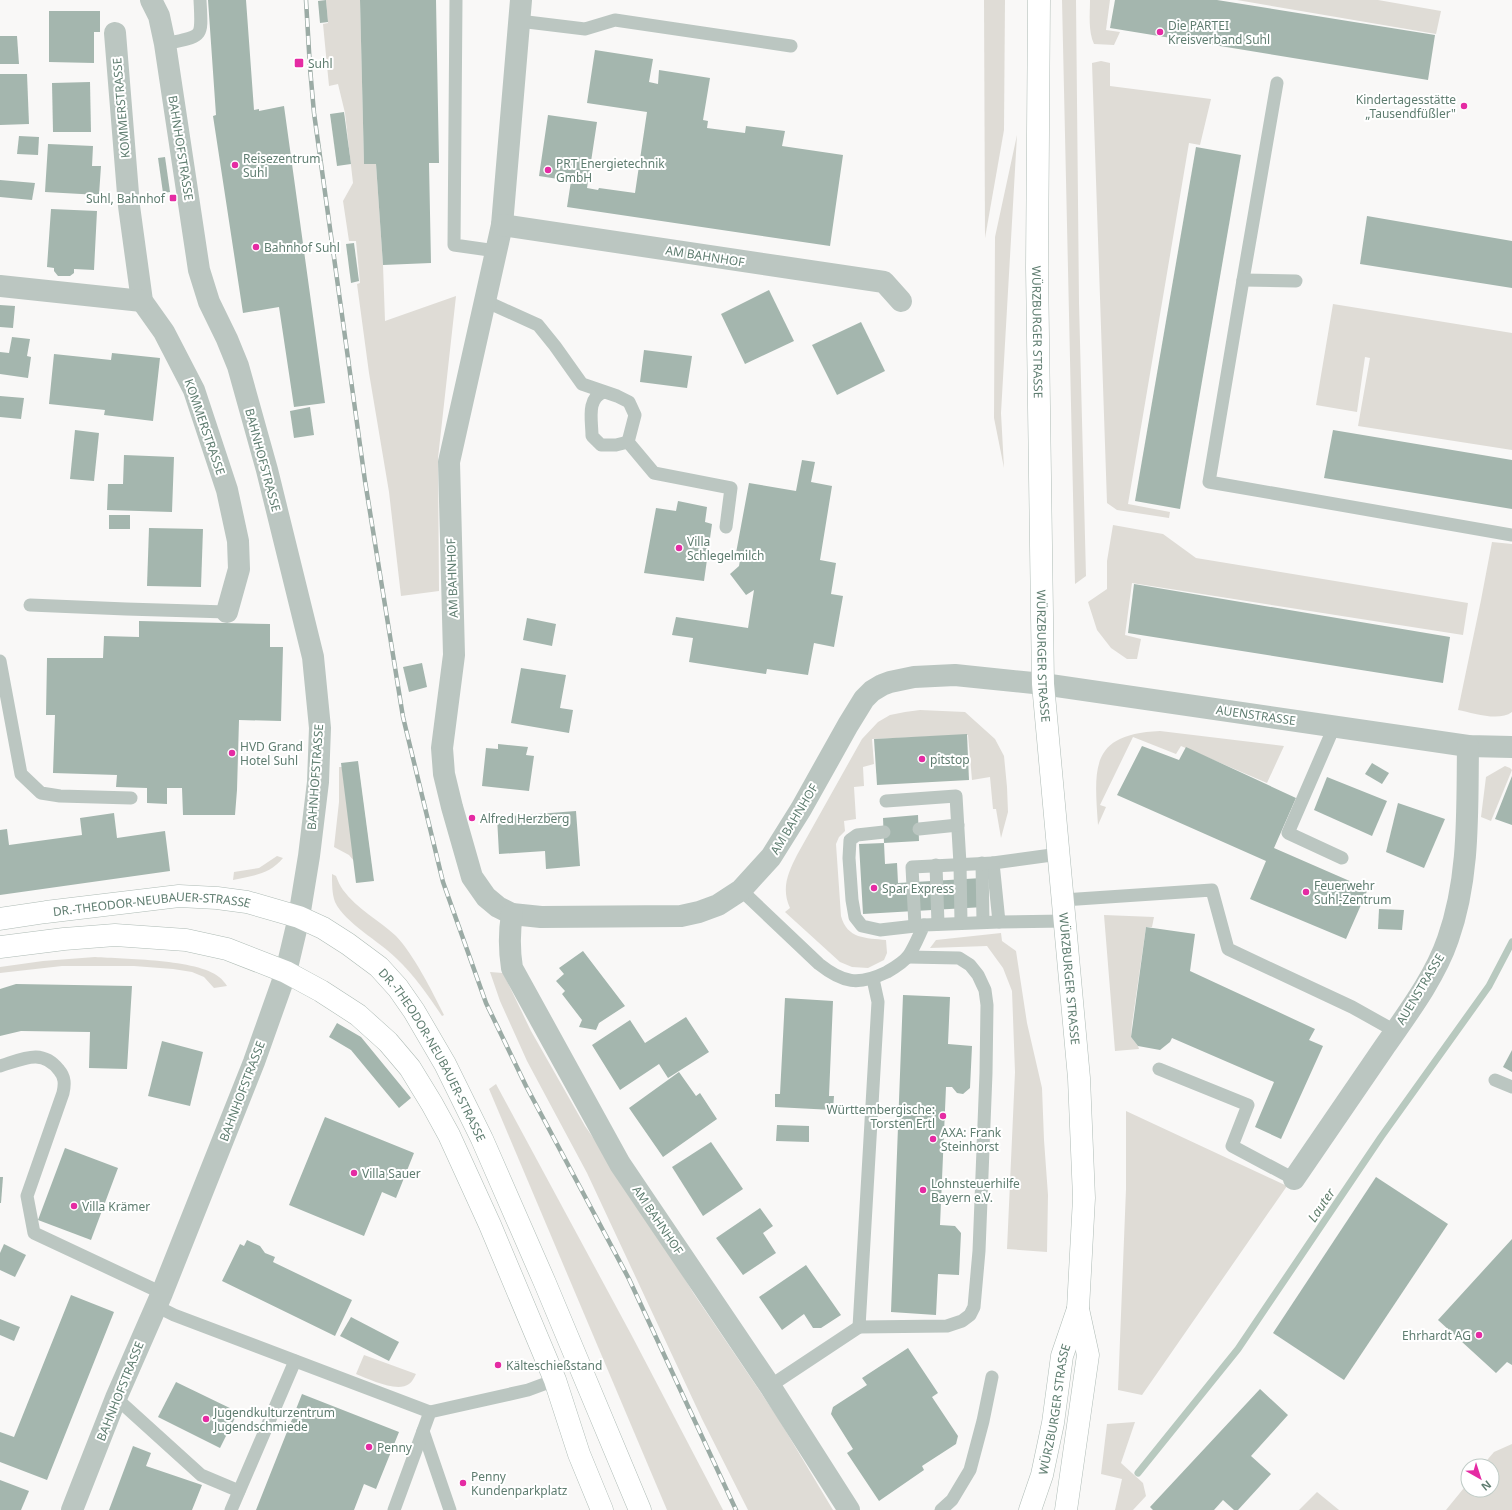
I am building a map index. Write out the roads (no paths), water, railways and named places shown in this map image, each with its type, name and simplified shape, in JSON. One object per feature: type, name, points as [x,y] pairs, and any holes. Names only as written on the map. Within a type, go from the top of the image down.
[{"type":"main road","name":"WÜRZBURGER STRASSE","points":[[1039,0],[1037,268],[1043,684],[1079,1078],[1084,1198],[1078,1309],[1088,1355],[1066,1510]]},
{"type":"main road","name":"DR.-THEODOR-NEUBAUER-STRASSE","points":[[0,919],[179,896],[217,898],[247,902],[299,917],[323,928],[348,944],[378,967],[398,988],[422,1024],[445,1064],[482,1138],[545,1283],[640,1510]]},
{"type":"main road","name":"DR.-THEODOR-NEUBAUER-STRASSE","points":[[0,947],[64,939],[115,935],[186,940],[227,949],[286,972],[321,991],[358,1015],[388,1042],[410,1068],[449,1135],[490,1225],[555,1380],[579,1454],[602,1510]]},
{"type":"main road","name":"WÜRZBURGER STRASSE","points":[[1030,1510],[1042,1475],[1052,1431],[1062,1356],[1078,1309]]},
{"type":"street","name":"BAHNHOFSTRASSE","points":[[72,1510],[116,1398],[159,1300],[254,1062],[286,972],[299,917],[309,856],[318,782],[320,728],[313,657],[267,470],[238,366],[209,302],[199,270],[165,44],[158,16],[150,0]]},
{"type":"street","name":"AM BAHNHOF","points":[[520,10],[502,225],[449,462],[454,655],[442,748],[444,774],[472,877],[486,897],[498,907],[512,914],[541,917],[681,916],[699,912],[718,905],[741,890],[771,856],[801,810],[864,699],[882,684],[914,677],[955,676],[1043,684]]},
{"type":"street","name":"KOMMERSTRASSE","points":[[115,33],[128,206],[142,301],[164,332],[194,390],[227,490],[238,541],[239,569],[227,612]]},
{"type":"street","name":"AM BAHNHOF","points":[[502,225],[884,282],[901,301]]},
{"type":"street","points":[[0,286],[142,301]]},
{"type":"street","name":"AUENSTRASSE","points":[[1043,684],[1468,746],[1512,747]]},
{"type":"street","name":"AUENSTRASSE","points":[[1294,1179],[1395,1031],[1437,965],[1448,938],[1462,885],[1468,746]]},
{"type":"street","name":"AM BAHNHOF","points":[[512,914],[509,939],[512,968],[620,1164],[770,1386],[849,1510]]},
{"type":"lane","points":[[165,44],[195,37],[199,34],[201,28],[200,0]]},
{"type":"lane","points":[[456,0],[454,245],[496,251]]},
{"type":"lane","points":[[520,10],[585,29],[615,20],[791,46]]},
{"type":"lane","points":[[1277,83],[1209,482],[1512,535]]},
{"type":"lane","points":[[1243,280],[1296,281]]},
{"type":"lane","points":[[485,301],[538,325],[582,384],[629,402],[635,415],[628,442]]},
{"type":"lane","points":[[604,392],[597,394],[591,404],[592,436],[601,445],[616,445],[628,442]]},
{"type":"lane","points":[[628,442],[654,474],[731,488],[726,527]]},
{"type":"lane","name":"KOMMERSTRASSE","points":[[30,605],[227,612]]},
{"type":"lane","points":[[0,661],[21,774],[41,793],[60,796],[131,798]]},
{"type":"lane","points":[[1334,727],[1288,833],[1342,858]]},
{"type":"lane","points":[[886,801],[956,796],[960,864],[961,923]]},
{"type":"lane","points":[[919,829],[958,824]]},
{"type":"lane","points":[[884,832],[857,835],[850,840],[849,858],[855,917],[862,926],[880,930],[938,924],[1065,921]]},
{"type":"lane","points":[[741,890],[819,964],[840,978],[858,982],[873,979],[892,969],[908,957],[919,926],[912,867],[988,863],[1059,854]]},
{"type":"lane","points":[[988,863],[999,922]]},
{"type":"lane","points":[[983,922],[988,863]]},
{"type":"lane","points":[[936,866],[938,924]]},
{"type":"lane","points":[[1063,900],[1212,890],[1228,949],[1352,1007],[1395,1031]]},
{"type":"lane","points":[[770,1386],[859,1327],[947,1326],[962,1322],[970,1315],[974,1307],[979,1251],[986,1073],[987,1005],[985,990],[978,975],[970,965],[959,958],[908,957]]},
{"type":"lane","points":[[859,1327],[878,1002],[873,979]]},
{"type":"lane","points":[[0,1066],[38,1056],[53,1063],[62,1073],[64,1079],[65,1086],[63,1093],[27,1196],[34,1233],[159,1300],[174,1315],[430,1412],[528,1390],[555,1380]]},
{"type":"lane","points":[[1159,1069],[1248,1106],[1232,1146],[1294,1179]]},
{"type":"lane","points":[[1495,1080],[1512,1088]]},
{"type":"lane","points":[[231,1510],[295,1361]]},
{"type":"lane","points":[[942,1510],[952,1500],[970,1470],[984,1421],[992,1377]]},
{"type":"lane","points":[[116,1398],[201,1475],[239,1491]]},
{"type":"lane","points":[[394,1510],[430,1412]]},
{"type":"lane","points":[[423,1431],[450,1510]]},
{"type":"waterway","name":"Lauter","points":[[1138,1473],[1238,1349],[1381,1137],[1489,986],[1512,942]]},
{"type":"railway","points":[[306,0],[314,113],[365,481],[403,717],[443,882],[486,1003],[526,1086],[629,1279],[736,1510]]},
{"type":"place","name":"Die PARTEI Kreisverband Suhl","points":[[1160,32]]},
{"type":"place","name":"Suhl","points":[[299,63]]},
{"type":"place","name":"Kindertagesstätte „Tausendfüßler\"","points":[[1464,106]]},
{"type":"place","name":"Reisezentrum Suhl","points":[[235,165]]},
{"type":"place","name":"PRT Energietechnik GmbH","points":[[548,170]]},
{"type":"place","name":"Suhl, Bahnhof","points":[[173,198]]},
{"type":"place","name":"Bahnhof Suhl","points":[[256,247]]},
{"type":"place","name":"Villa Schlegelmilch","points":[[679,548]]},
{"type":"place","name":"HVD Grand Hotel Suhl","points":[[232,753]]},
{"type":"place","name":"pitstop","points":[[922,759]]},
{"type":"place","name":"Alfred Herzberg","points":[[472,818]]},
{"type":"place","name":"Spar Express","points":[[874,888]]},
{"type":"place","name":"Feuerwehr Suhl-Zentrum","points":[[1306,892]]},
{"type":"place","name":"Württembergische: Torsten Ertl","points":[[943,1116]]},
{"type":"place","name":"AXA: Frank Steinhorst","points":[[933,1139]]},
{"type":"place","name":"Villa Sauer","points":[[354,1173]]},
{"type":"place","name":"Lohnsteuerhilfe Bayern e.V.","points":[[923,1190]]},
{"type":"place","name":"Villa Krämer","points":[[74,1206]]},
{"type":"place","name":"Ehrhardt AG","points":[[1479,1335]]},
{"type":"place","name":"Kälteschießstand","points":[[498,1365]]},
{"type":"place","name":"Jugendkulturzentrum Jugendschmiede","points":[[206,1419]]},
{"type":"place","name":"Penny","points":[[369,1447]]},
{"type":"place","name":"Penny Kundenparkplatz","points":[[463,1483]]}]
